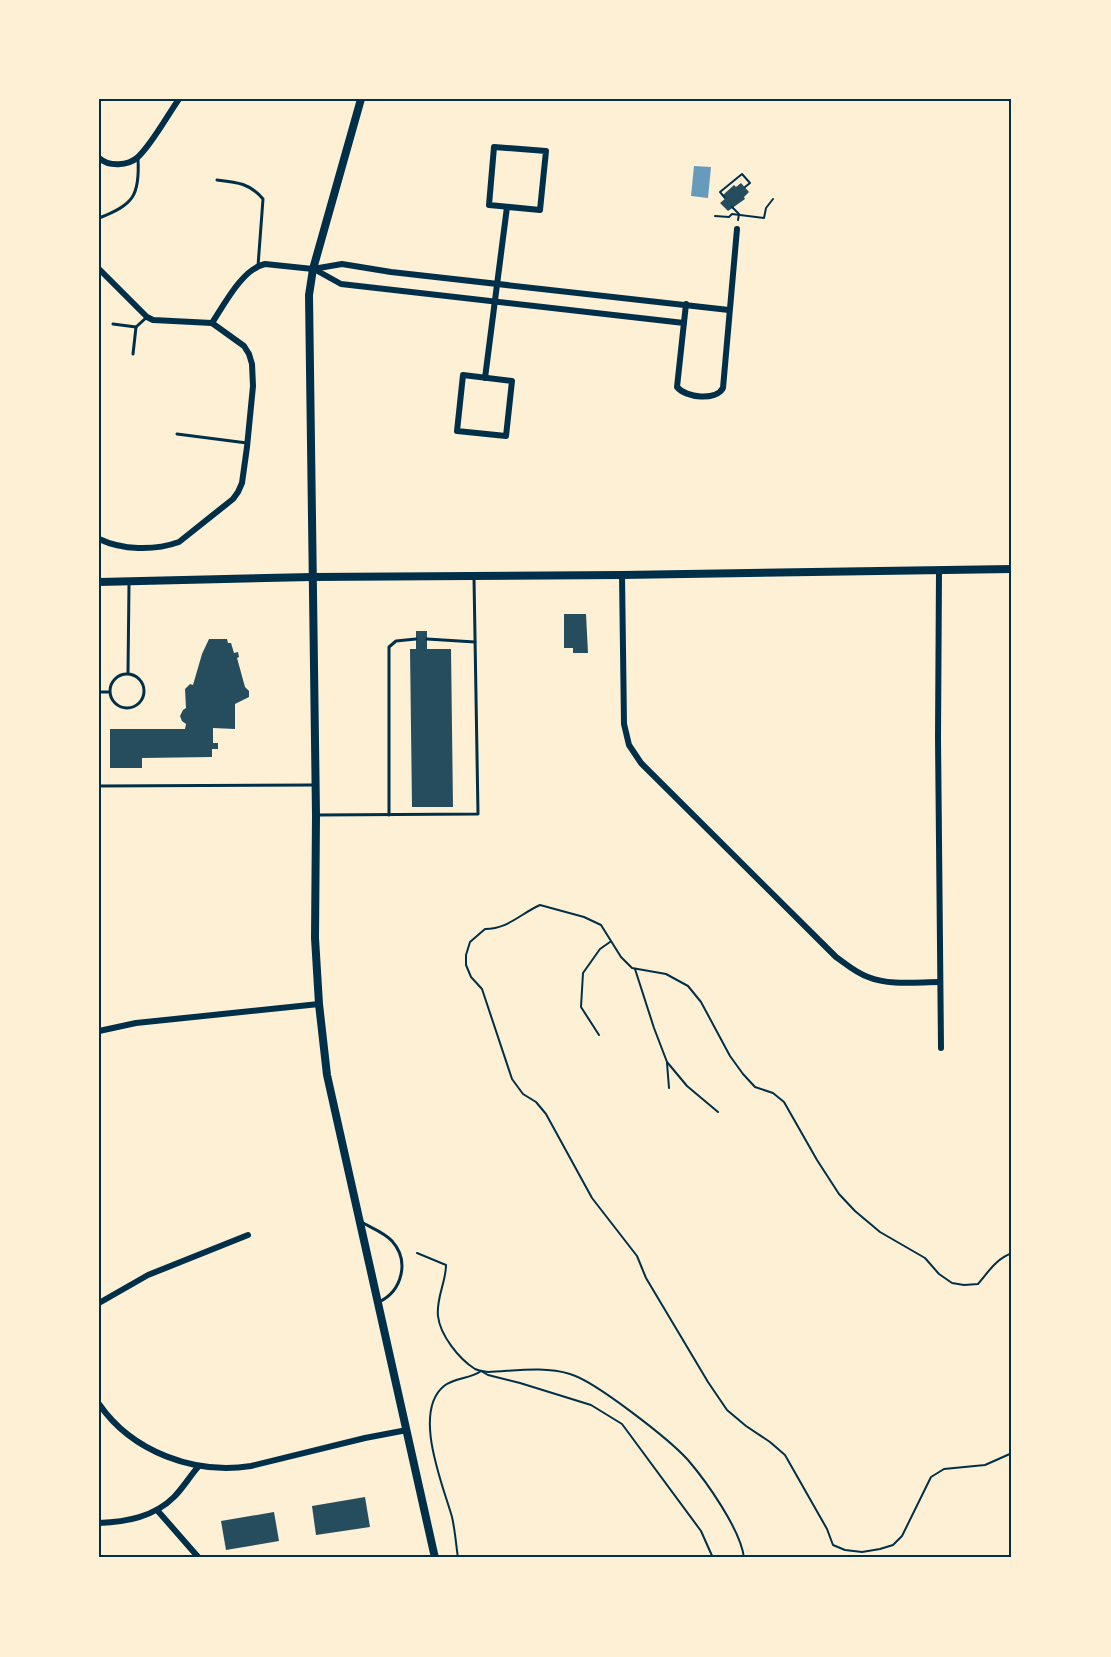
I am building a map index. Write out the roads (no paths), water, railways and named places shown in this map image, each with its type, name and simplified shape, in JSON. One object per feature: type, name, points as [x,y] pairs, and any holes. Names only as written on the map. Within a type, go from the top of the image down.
[{"type":"street","points":[[99,158],[109,164],[118,165],[138,157],[179,99]]},
{"type":"street","points":[[361,99],[313,269],[309,307],[315,938],[327,1075],[435,1558]]},
{"type":"street","points":[[494,147],[546,152],[540,210],[507,207],[489,205],[494,147]]},
{"type":"street","points":[[485,378],[507,207]]},
{"type":"street","points":[[686,304],[678,387],[685,394],[711,397],[717,395],[723,388],[737,229]]},
{"type":"street","points":[[212,323],[244,276],[265,264],[313,269],[342,264],[391,272],[729,310]]},
{"type":"street","points":[[99,269],[147,317],[153,320],[212,323],[244,346],[252,364],[253,386],[242,483],[233,499],[178,543],[169,546],[129,548],[99,539]]},
{"type":"street","points":[[313,269],[341,284],[684,323]]},
{"type":"street","points":[[463,375],[485,378],[512,381],[506,436],[457,431],[463,375]]},
{"type":"street","points":[[99,582],[312,577],[1012,569]]},
{"type":"street","points":[[939,570],[941,1048]]},
{"type":"street","points":[[622,575],[624,724],[629,745],[641,763],[836,957],[869,978],[886,982],[940,982]]},
{"type":"street","points":[[99,1031],[136,1023],[319,1004]]},
{"type":"street","points":[[99,1303],[148,1275],[248,1235]]},
{"type":"street","points":[[99,1404],[119,1428],[131,1438],[173,1459],[198,1467],[233,1469],[251,1466],[407,1430]]},
{"type":"street","points":[[99,1523],[125,1522],[157,1510],[174,1497],[198,1467]]},
{"type":"street","points":[[157,1510],[199,1558]]},
{"type":"lane","points":[[99,219],[116,212],[132,200],[139,181],[138,157]]},
{"type":"lane","points":[[217,180],[242,183],[256,190],[263,199],[258,266]]},
{"type":"lane","points":[[133,354],[135,327],[147,317]]},
{"type":"lane","points":[[113,324],[135,327]]},
{"type":"lane","points":[[177,434],[247,443]]},
{"type":"lane","points":[[315,815],[478,814],[474,576]]},
{"type":"lane","points":[[128,674],[129,582]]},
{"type":"lane","points":[[389,815],[389,647],[396,641],[416,639]]},
{"type":"lane","points":[[427,639],[475,642]]},
{"type":"lane","points":[[128,674],[138,678],[144,688],[140,703],[135,707],[124,708],[114,703],[110,692],[113,681],[128,674]]},
{"type":"lane","points":[[99,692],[110,692]]},
{"type":"lane","points":[[99,786],[315,785]]},
{"type":"lane","points":[[359,1221],[392,1241],[403,1263],[398,1287],[390,1297],[378,1303]]},
{"type":"water","points":[[694,166],[711,167],[708,198],[691,196]]}]
